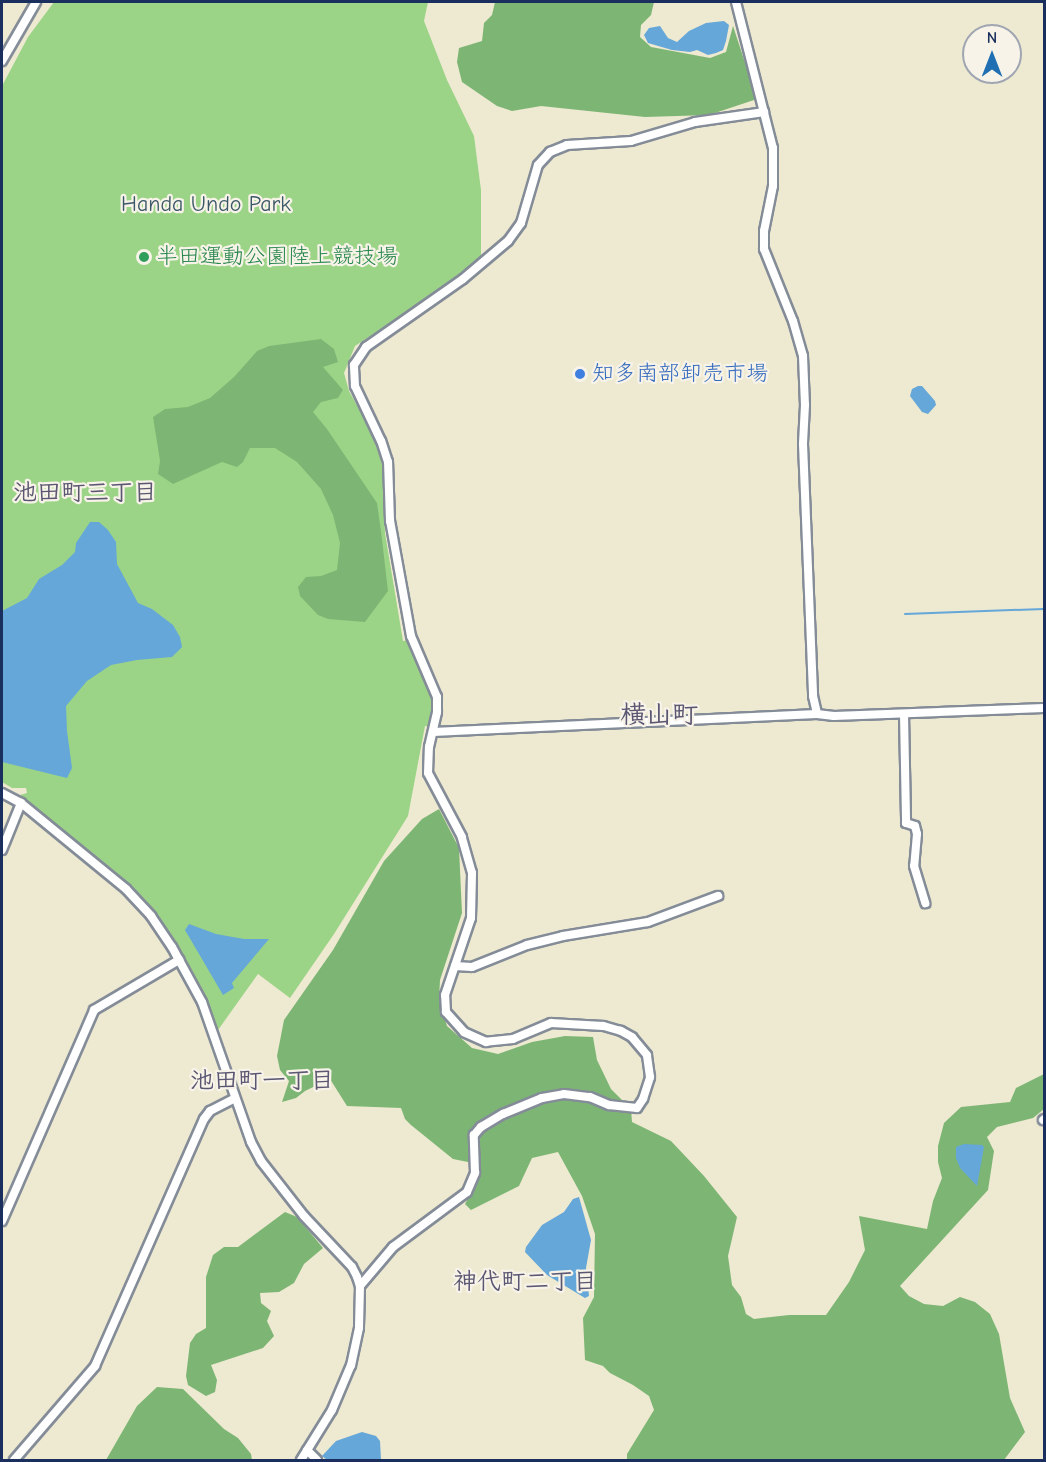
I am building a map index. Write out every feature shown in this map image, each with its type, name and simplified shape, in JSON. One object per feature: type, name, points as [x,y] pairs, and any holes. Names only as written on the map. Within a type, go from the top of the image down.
[{"type":"street","points":[[2,62],[36,2]]},
{"type":"street","points":[[736,2],[772,140],[774,168],[764,231],[764,249],[799,339],[804,374],[803,444],[813,696],[817,714]]},
{"type":"street","points":[[360,1286],[393,1247],[467,1192],[475,1173],[474,1135],[481,1127],[503,1114],[553,1095],[574,1094],[609,1105],[637,1108],[644,1099],[650,1077],[647,1055],[632,1037],[621,1031],[603,1026],[551,1023],[513,1039],[494,1042],[480,1040],[464,1032],[448,1017],[444,1006],[471,918],[472,873],[462,837],[430,780],[429,747],[437,697],[411,636],[392,533],[388,462],[381,441],[353,381],[354,365],[358,354],[463,279],[508,241],[521,223],[538,165],[550,152],[567,145],[631,141],[695,122],[764,112]]},
{"type":"street","points":[[433,732],[817,714],[834,716],[1044,708]]},
{"type":"street","points":[[904,714],[906,823],[915,826],[917,834],[914,866],[925,903]]},
{"type":"street","points":[[6,795],[21,803],[126,889],[151,916],[202,1002],[235,1098],[261,1161],[304,1216],[352,1267],[360,1286],[359,1328],[351,1365],[342,1392],[301,1461]]},
{"type":"street","points":[[2,850],[21,803]]},
{"type":"street","points":[[455,966],[472,967],[527,945],[563,936],[648,921],[718,896]]},
{"type":"street","points":[[2,1221],[94,1010],[179,960]]},
{"type":"street","points":[[14,1461],[95,1366],[204,1119],[210,1111],[235,1098]]},
{"type":"street","points":[[307,1450],[316,1461]]},
{"type":"street","points":[[21,1452],[29,1461]]},
{"type":"green space","name":"Handa Undo Park","points":[[54,2],[428,2],[424,21],[447,80],[474,136],[481,190],[481,259],[461,277],[355,346],[344,373],[349,391],[378,443],[383,470],[385,533],[403,641],[410,640],[434,697],[432,727],[425,726],[408,816],[334,934],[290,998],[258,974],[218,1030],[193,972],[156,914],[127,883],[20,795],[27,793],[26,788],[12,788],[2,782],[2,86],[28,37]]},
{"type":"green space","points":[[495,2],[654,2],[651,15],[641,25],[640,37],[651,47],[710,58],[726,52],[733,26],[757,99],[709,115],[645,117],[541,106],[512,111],[497,106],[462,82],[457,62],[459,48],[482,41],[484,23],[492,15]]},
{"type":"green space","points":[[321,339],[334,349],[338,362],[323,367],[343,390],[338,398],[321,402],[313,412],[377,503],[388,591],[365,622],[328,619],[318,615],[300,596],[298,587],[306,577],[321,576],[337,570],[340,543],[333,515],[321,489],[297,462],[275,448],[250,448],[243,462],[237,467],[222,462],[173,484],[158,474],[160,461],[153,417],[165,409],[188,407],[210,398],[234,377],[257,351],[269,346]]},
{"type":"green space","points":[[439,809],[459,848],[462,913],[440,980],[439,1000],[447,1026],[472,1048],[498,1054],[532,1042],[565,1036],[593,1037],[597,1060],[611,1089],[631,1109],[632,1122],[671,1141],[704,1176],[737,1217],[728,1256],[732,1285],[741,1297],[746,1314],[754,1319],[789,1315],[826,1315],[849,1282],[865,1250],[859,1216],[927,1229],[933,1201],[942,1178],[938,1162],[938,1146],[944,1123],[961,1107],[1010,1102],[1016,1088],[1044,1074],[1044,1109],[1033,1118],[997,1127],[987,1137],[994,1151],[988,1190],[900,1286],[909,1296],[924,1304],[943,1306],[960,1297],[975,1302],[990,1314],[999,1334],[1010,1398],[1025,1432],[1004,1460],[627,1460],[627,1454],[654,1410],[649,1396],[610,1373],[603,1366],[585,1360],[583,1318],[594,1297],[595,1234],[582,1196],[558,1152],[532,1158],[519,1186],[471,1210],[465,1204],[476,1185],[478,1164],[453,1159],[411,1125],[405,1119],[401,1108],[347,1106],[330,1079],[296,1098],[282,1102],[289,1081],[280,1070],[277,1056],[284,1020],[333,950],[384,861],[422,819]]},
{"type":"green space","points":[[285,1212],[297,1217],[323,1248],[304,1264],[294,1283],[279,1292],[260,1293],[261,1303],[271,1311],[267,1321],[274,1336],[263,1348],[211,1365],[217,1380],[215,1392],[206,1396],[188,1385],[186,1376],[190,1343],[196,1334],[206,1328],[206,1277],[213,1255],[224,1247],[238,1247]]},
{"type":"green space","points":[[157,1387],[183,1389],[224,1429],[238,1438],[251,1454],[252,1460],[106,1460],[137,1406]]},
{"type":"water","points":[[724,21],[729,25],[723,50],[708,55],[697,50],[690,52],[672,50],[648,43],[644,35],[649,28],[660,26],[668,38],[677,42],[689,31],[706,23]]},
{"type":"water","points":[[922,386],[935,401],[936,405],[928,414],[922,412],[910,396],[912,389]]},
{"type":"water","points":[[90,522],[99,522],[108,530],[116,542],[117,564],[138,603],[152,609],[173,625],[180,637],[182,647],[172,657],[111,665],[87,681],[66,706],[72,768],[67,778],[2,762],[2,611],[27,598],[39,579],[62,565],[75,552],[76,543]]},
{"type":"water","points":[[189,924],[216,934],[244,939],[269,939],[232,983],[234,988],[223,995],[185,930]]},
{"type":"water","points":[[964,1144],[984,1147],[977,1186],[960,1168],[956,1158],[956,1147]]},
{"type":"water","points":[[579,1197],[591,1240],[586,1268],[589,1296],[585,1298],[547,1275],[525,1252],[526,1247],[542,1225],[564,1212],[573,1199]]},
{"type":"water","points":[[362,1432],[376,1436],[380,1441],[381,1460],[327,1460],[322,1456],[336,1441]]},
{"type":"waterway","points":[[905,614],[1044,609]]},
{"type":"place","name":"半田運動公園陸上競技場","points":[[144,257]]},
{"type":"place","name":"知多南部卸売市場","points":[[580,374]]},
{"type":"district","name":"池田町三丁目","points":[[85,493]]},
{"type":"district","name":"横山町","points":[[659,716]]},
{"type":"district","name":"池田町一丁目","points":[[262,1081]]},
{"type":"district","name":"神代町二丁目","points":[[525,1282]]}]
